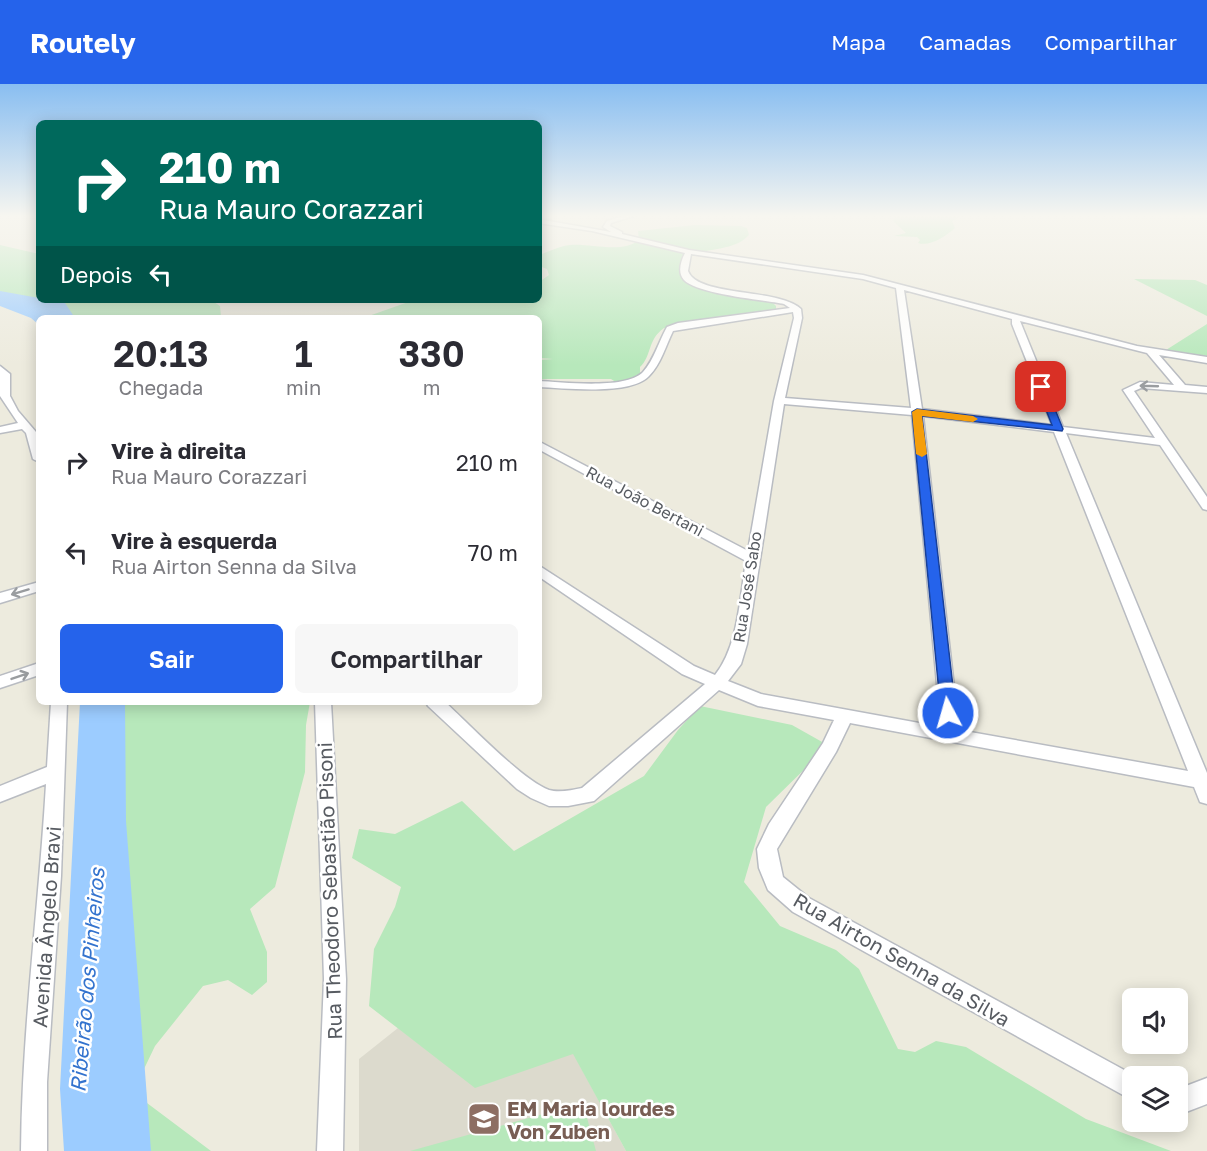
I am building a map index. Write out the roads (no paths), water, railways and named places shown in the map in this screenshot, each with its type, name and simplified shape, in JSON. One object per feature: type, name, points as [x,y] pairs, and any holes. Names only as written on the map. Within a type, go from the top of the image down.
[{"type":"street","points":[[683,265],[686,277],[691,282],[707,288],[787,302],[797,309]]},
{"type":"street","points":[[780,265],[899,285],[1017,319],[1150,352],[1207,360]]},
{"type":"street","points":[[899,285],[917,412],[951,737]]},
{"type":"street","points":[[542,384],[610,384],[635,381],[645,375],[670,329],[797,309]]},
{"type":"street","name":"Rua José Sabo","points":[[437,705],[524,784],[549,798],[567,798],[587,795],[717,682],[733,664],[739,644],[779,401],[798,318],[797,309]]},
{"type":"street","points":[[1017,319],[1016,324],[1204,788]]},
{"type":"street","points":[[1150,352],[1182,388]]},
{"type":"street","points":[[0,369],[5,374],[5,396],[31,432],[36,449]]},
{"type":"street","points":[[1207,390],[1140,385],[1128,390],[1207,506]]},
{"type":"street","points":[[779,401],[917,412],[1163,442]]},
{"type":"street","points":[[0,430],[24,425]]},
{"type":"street","name":"Rua João Bertani","points":[[542,446],[752,559]]},
{"type":"street","points":[[542,572],[688,670],[758,700],[1204,788]]},
{"type":"street","points":[[0,598],[36,587]]},
{"type":"street","points":[[0,682],[36,670]]},
{"type":"street","name":"Avenida Ângelo Bravi","points":[[34,1151],[34,1082],[51,876],[59,705]]},
{"type":"street","name":"Rua Theodoro Sebastião Pisoni","points":[[323,705],[335,979],[330,1151]]},
{"type":"street","name":"Rua Airton Senna da Silva","points":[[844,718],[830,747],[776,830],[767,849],[769,868],[775,883],[801,905],[1122,1082]]},
{"type":"street","points":[[0,794],[55,772]]},
{"type":"street","points":[[1188,1098],[1207,1091]]},
{"type":"water","points":[[0,291],[36,297],[36,303],[65,303],[73,315],[36,315],[36,322],[31,318],[0,306]]},
{"type":"water","name":"Ribeirão dos Pinheiros","points":[[80,705],[125,705],[126,821],[151,1151],[64,1151],[60,1089]]},
{"type":"place","name":"EM Maria lourdes Von Zuben","points":[[484,1119]]}]
